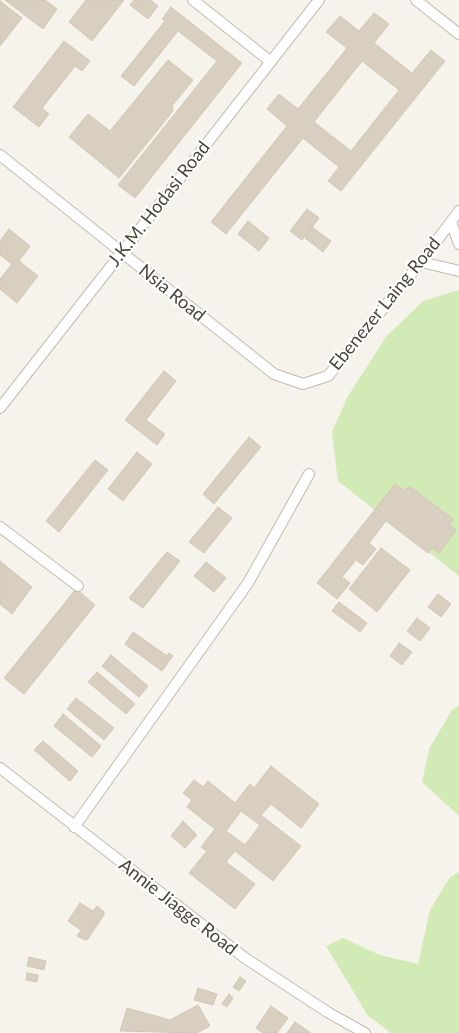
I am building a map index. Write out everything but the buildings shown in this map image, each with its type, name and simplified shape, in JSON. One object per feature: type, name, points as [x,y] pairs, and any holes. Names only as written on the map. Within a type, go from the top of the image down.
[{"type":"street","points":[[192,0],[271,62]]},
{"type":"street","name":"J.K.M. Hodasi Road","points":[[0,408],[319,0]]},
{"type":"street","points":[[416,0],[459,34]]},
{"type":"street","name":"Nsia Road","points":[[2,160],[274,374],[303,384]]},
{"type":"street","name":"Ebenezer Laing Road","points":[[303,384],[328,376],[421,262],[459,211]]},
{"type":"street","points":[[451,222],[459,244]]},
{"type":"street","points":[[421,262],[459,270]]},
{"type":"street","points":[[74,827],[248,583],[309,474]]},
{"type":"street","points":[[0,527],[78,586]]},
{"type":"street","name":"Annie Jiagge Road","points":[[0,768],[245,958],[329,1013],[349,1029],[365,1033]]},
{"type":"green space","points":[[459,290],[459,576],[338,481],[332,432],[348,396],[386,337],[423,301]]},
{"type":"green space","points":[[459,706],[459,816],[422,782],[429,749],[452,710]]},
{"type":"green space","points":[[459,872],[459,1033],[391,1033],[368,1016],[326,946],[343,938],[380,955],[418,964],[430,910],[450,877]]}]
